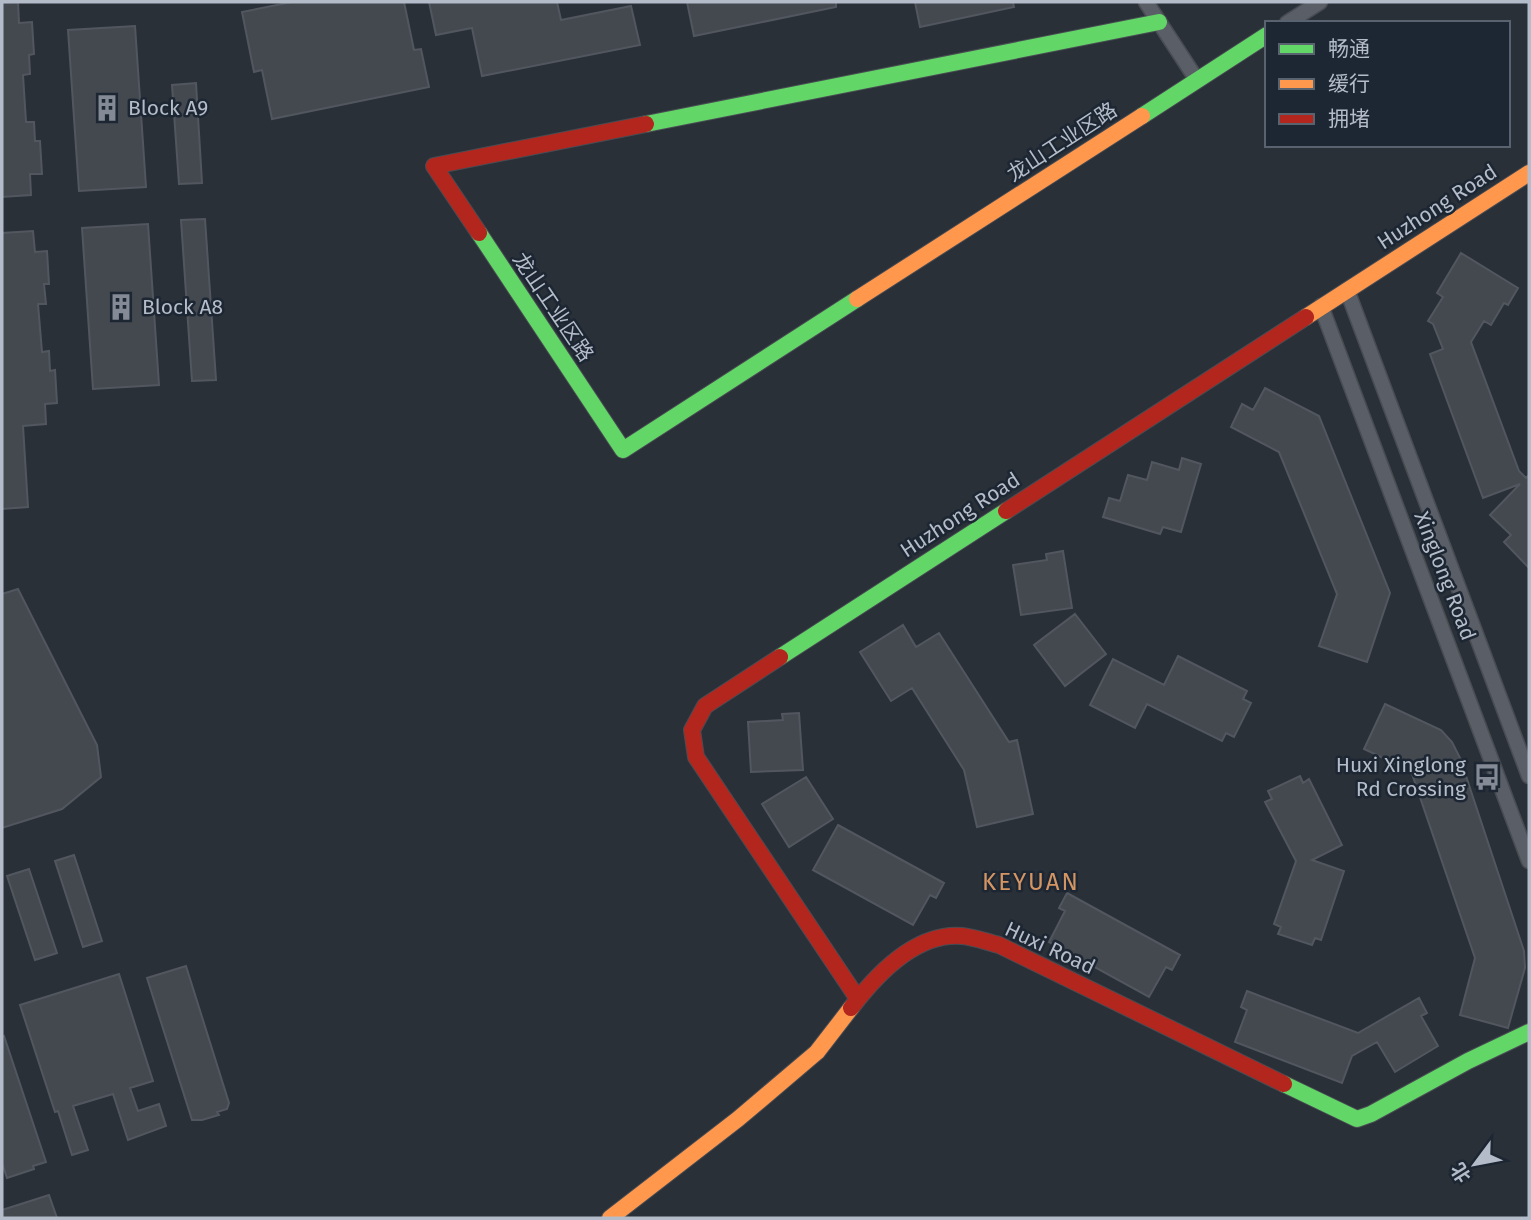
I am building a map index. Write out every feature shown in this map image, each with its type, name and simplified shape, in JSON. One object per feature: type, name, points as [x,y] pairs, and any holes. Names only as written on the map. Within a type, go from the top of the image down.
[{"type":"street","points":[[1146,2],[1197,80]]},
{"type":"street","points":[[1290,21],[1320,2]]},
{"type":"street","name":"龙山工业区路","points":[[1159,22],[434,166],[623,450],[1265,36]]},
{"type":"street","name":"Huzhong Road","points":[[858,999],[696,757],[692,730],[705,706],[1529,173]]},
{"type":"street","name":"Xinglong Road","points":[[1346,290],[1529,776]]},
{"type":"street","name":"Xinglong Road","points":[[1321,306],[1529,861]]},
{"type":"street","name":"Huxi Road","points":[[610,1218],[738,1119],[817,1052],[858,999],[895,961],[926,942],[960,936],[999,945],[1357,1119],[1529,1032]]},
{"type":"building","points":[[18,2],[19,23],[32,22],[34,54],[29,55],[30,74],[23,75],[26,122],[34,122],[35,141],[40,141],[42,174],[30,174],[31,195],[2,197],[2,3]]},
{"type":"building","points":[[292,2],[404,2],[414,50],[421,49],[429,87],[272,119],[262,70],[254,72],[242,12]]},
{"type":"building","points":[[429,2],[557,2],[561,20],[631,6],[640,45],[482,76],[472,28],[436,35]]},
{"type":"building","points":[[687,2],[836,2],[836,7],[694,36]]},
{"type":"building","points":[[915,2],[1013,2],[1014,7],[920,27]]},
{"type":"building","name":"Block A9","points":[[135,26],[146,187],[79,191],[68,30]]},
{"type":"building","points":[[196,83],[202,183],[179,184],[172,85]]},
{"type":"building","points":[[205,219],[216,380],[192,381],[181,220]]},
{"type":"building","name":"Block A8","points":[[148,224],[159,385],[93,389],[82,228]]},
{"type":"building","points":[[33,231],[35,252],[47,251],[49,284],[44,284],[46,304],[38,304],[42,352],[49,351],[50,371],[55,370],[57,403],[45,404],[46,424],[23,426],[28,507],[2,509],[2,233]]},
{"type":"building","points":[[1461,253],[1518,288],[1508,305],[1504,303],[1491,325],[1484,321],[1471,342],[1519,471],[1526,478],[1529,475],[1529,568],[1504,542],[1511,535],[1490,515],[1520,484],[1483,498],[1430,354],[1443,349],[1433,324],[1428,321],[1443,297],[1437,293]]},
{"type":"building","points":[[1265,388],[1319,416],[1390,593],[1367,662],[1319,646],[1337,594],[1279,452],[1231,427],[1242,404],[1253,410]]},
{"type":"building","points":[[1182,458],[1201,464],[1181,532],[1163,527],[1160,534],[1103,517],[1109,498],[1120,501],[1128,475],[1147,480],[1152,462],[1179,470]]},
{"type":"building","points":[[1063,551],[1072,608],[1021,615],[1013,565],[1047,560],[1046,554]]},
{"type":"building","points":[[18,589],[97,745],[101,777],[62,809],[2,828],[2,594]]},
{"type":"building","points":[[1075,614],[1106,654],[1065,686],[1034,645]]},
{"type":"building","points":[[903,625],[916,647],[939,633],[1009,742],[1017,740],[1033,814],[977,827],[964,770],[912,688],[891,701],[860,652]]},
{"type":"building","points":[[1178,656],[1247,691],[1243,699],[1251,703],[1234,737],[1226,733],[1222,741],[1147,704],[1135,728],[1090,705],[1113,659],[1164,685]]},
{"type":"building","points":[[1385,704],[1441,730],[1452,742],[1460,758],[1524,951],[1525,968],[1508,1028],[1460,1015],[1475,958],[1411,771],[1364,749]]},
{"type":"building","points":[[799,713],[803,770],[751,772],[748,722],[783,720],[782,714]]},
{"type":"building","points":[[1300,776],[1303,783],[1309,779],[1342,845],[1312,860],[1344,871],[1321,940],[1315,938],[1312,945],[1278,934],[1281,927],[1274,924],[1296,861],[1265,802],[1272,799],[1268,791]]},
{"type":"building","points":[[806,777],[833,819],[789,847],[762,804]]},
{"type":"building","points":[[838,825],[944,883],[936,898],[930,895],[913,925],[813,870]]},
{"type":"building","points":[[74,855],[102,941],[83,947],[55,861]]},
{"type":"building","points":[[29,869],[57,953],[35,960],[7,876]]},
{"type":"building","points":[[1067,893],[1180,955],[1172,970],[1166,967],[1149,997],[1049,942],[1065,911],[1059,908]]},
{"type":"building","points":[[186,966],[229,1103],[227,1109],[217,1112],[219,1115],[202,1120],[192,1120],[147,978]]},
{"type":"building","points":[[119,974],[153,1081],[130,1088],[138,1111],[159,1104],[166,1126],[128,1140],[113,1094],[73,1106],[88,1150],[72,1155],[20,1005]]},
{"type":"building","points":[[1247,991],[1358,1033],[1419,998],[1427,1013],[1421,1016],[1438,1046],[1395,1072],[1377,1042],[1352,1056],[1342,1083],[1235,1042],[1247,1010],[1241,1007]]},
{"type":"building","points":[[4,1036],[46,1162],[7,1178],[2,1163]]},
{"type":"building","points":[[49,1195],[57,1218],[2,1218],[2,1210]]},
{"type":"traffic: fast","points":[[646,124],[1159,22]]},
{"type":"traffic: fast","points":[[1142,116],[1265,36]]},
{"type":"traffic: fast","points":[[479,233],[623,450],[857,299]]},
{"type":"traffic: fast","points":[[780,657],[1006,511]]},
{"type":"traffic: fast","points":[[1284,1084],[1357,1119],[1529,1032]]},
{"type":"traffic: slow","points":[[857,299],[1142,116]]},
{"type":"traffic: slow","points":[[1306,317],[1529,173]]},
{"type":"traffic: slow","points":[[610,1218],[738,1119],[817,1052],[851,1008]]},
{"type":"traffic: jam","points":[[479,233],[434,166],[646,124]]},
{"type":"traffic: jam","points":[[1006,511],[1306,317]]},
{"type":"traffic: jam","points":[[780,657],[705,706],[692,730],[696,757],[858,999]]},
{"type":"traffic: jam","points":[[851,1008],[872,982],[913,948],[945,937],[962,936],[999,945],[1284,1084]]},
{"type":"place","name":"Block A9","points":[[107,108]]},
{"type":"place","name":"Block A8","points":[[121,307]]},
{"type":"place","name":"Huxi Xinglong Rd Crossing","points":[[1487,777]]},
{"type":"district","name":"KEYUAN","points":[[1031,882]]}]
